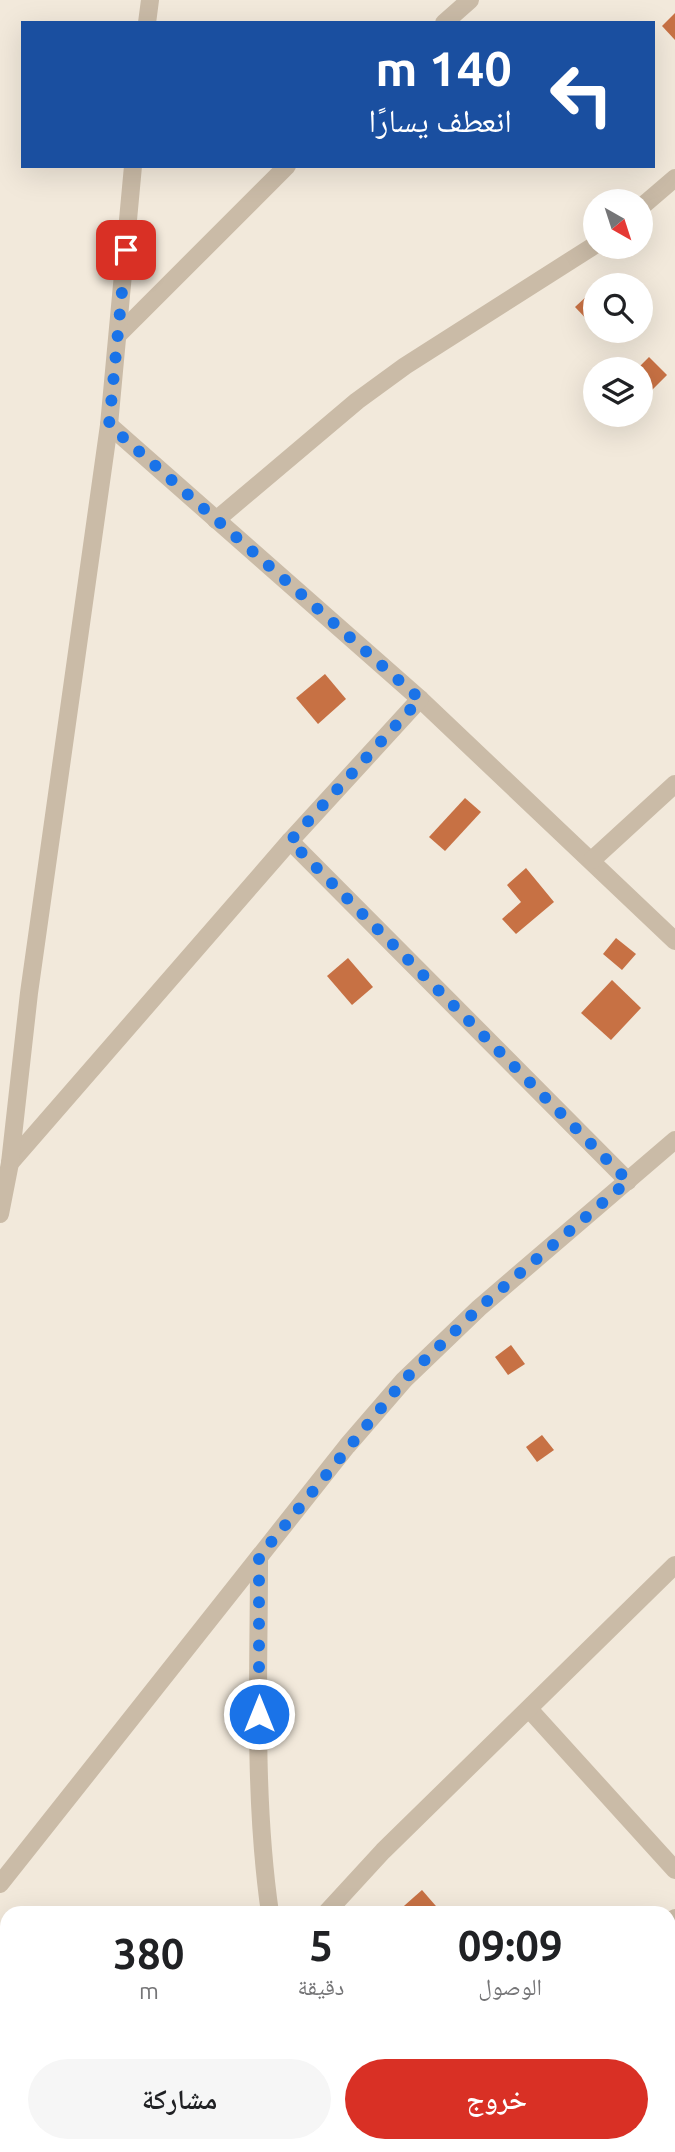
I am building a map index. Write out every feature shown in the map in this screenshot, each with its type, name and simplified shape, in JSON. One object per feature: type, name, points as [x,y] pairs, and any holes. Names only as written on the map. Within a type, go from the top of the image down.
[{"type":"street","points":[[147,21],[150,0]]},
{"type":"street","points":[[446,21],[470,0]]},
{"type":"street","points":[[0,1214],[10,1163],[29,992],[109,425],[133,168]]},
{"type":"street","points":[[119,334],[285,168]]},
{"type":"street","points":[[653,196],[675,177]]},
{"type":"street","points":[[216,520],[357,401],[405,366],[583,253]]},
{"type":"street","points":[[109,425],[420,699],[675,941]]},
{"type":"street","points":[[10,1163],[290,841],[420,699]]},
{"type":"street","points":[[592,860],[675,784]]},
{"type":"street","points":[[290,841],[628,1181]]},
{"type":"street","points":[[0,1884],[259,1557],[404,1380],[479,1308],[675,1140]]},
{"type":"street","points":[[259,1557],[259,1793],[269,1906]]},
{"type":"street","points":[[332,1906],[383,1851],[675,1565]]},
{"type":"street","points":[[529,1709],[675,1870]]},
{"type":"building","points":[[675,13],[675,40],[662,26]]},
{"type":"building","points":[[583,300],[583,315],[575,307]]},
{"type":"building","points":[[653,361],[667,375],[653,389]]},
{"type":"building","points":[[325,674],[346,699],[318,724],[296,698]]},
{"type":"building","points":[[465,798],[481,812],[445,851],[429,837]]},
{"type":"building","points":[[526,868],[554,902],[516,934],[502,919],[521,902],[507,885]]},
{"type":"building","points":[[616,938],[636,954],[622,970],[603,954]]},
{"type":"building","points":[[348,958],[373,987],[352,1005],[327,976]]},
{"type":"building","points":[[612,980],[641,1008],[611,1040],[581,1013]]},
{"type":"building","points":[[511,1345],[525,1364],[508,1375],[495,1357]]},
{"type":"building","points":[[542,1435],[554,1450],[537,1462],[526,1447]]},
{"type":"building","points":[[422,1890],[436,1906],[404,1906]]},
{"type":"route","points":[[126,250],[109,425],[420,699],[290,841],[628,1181],[479,1308],[404,1380],[347,1446],[259,1557],[259,1714]]}]
